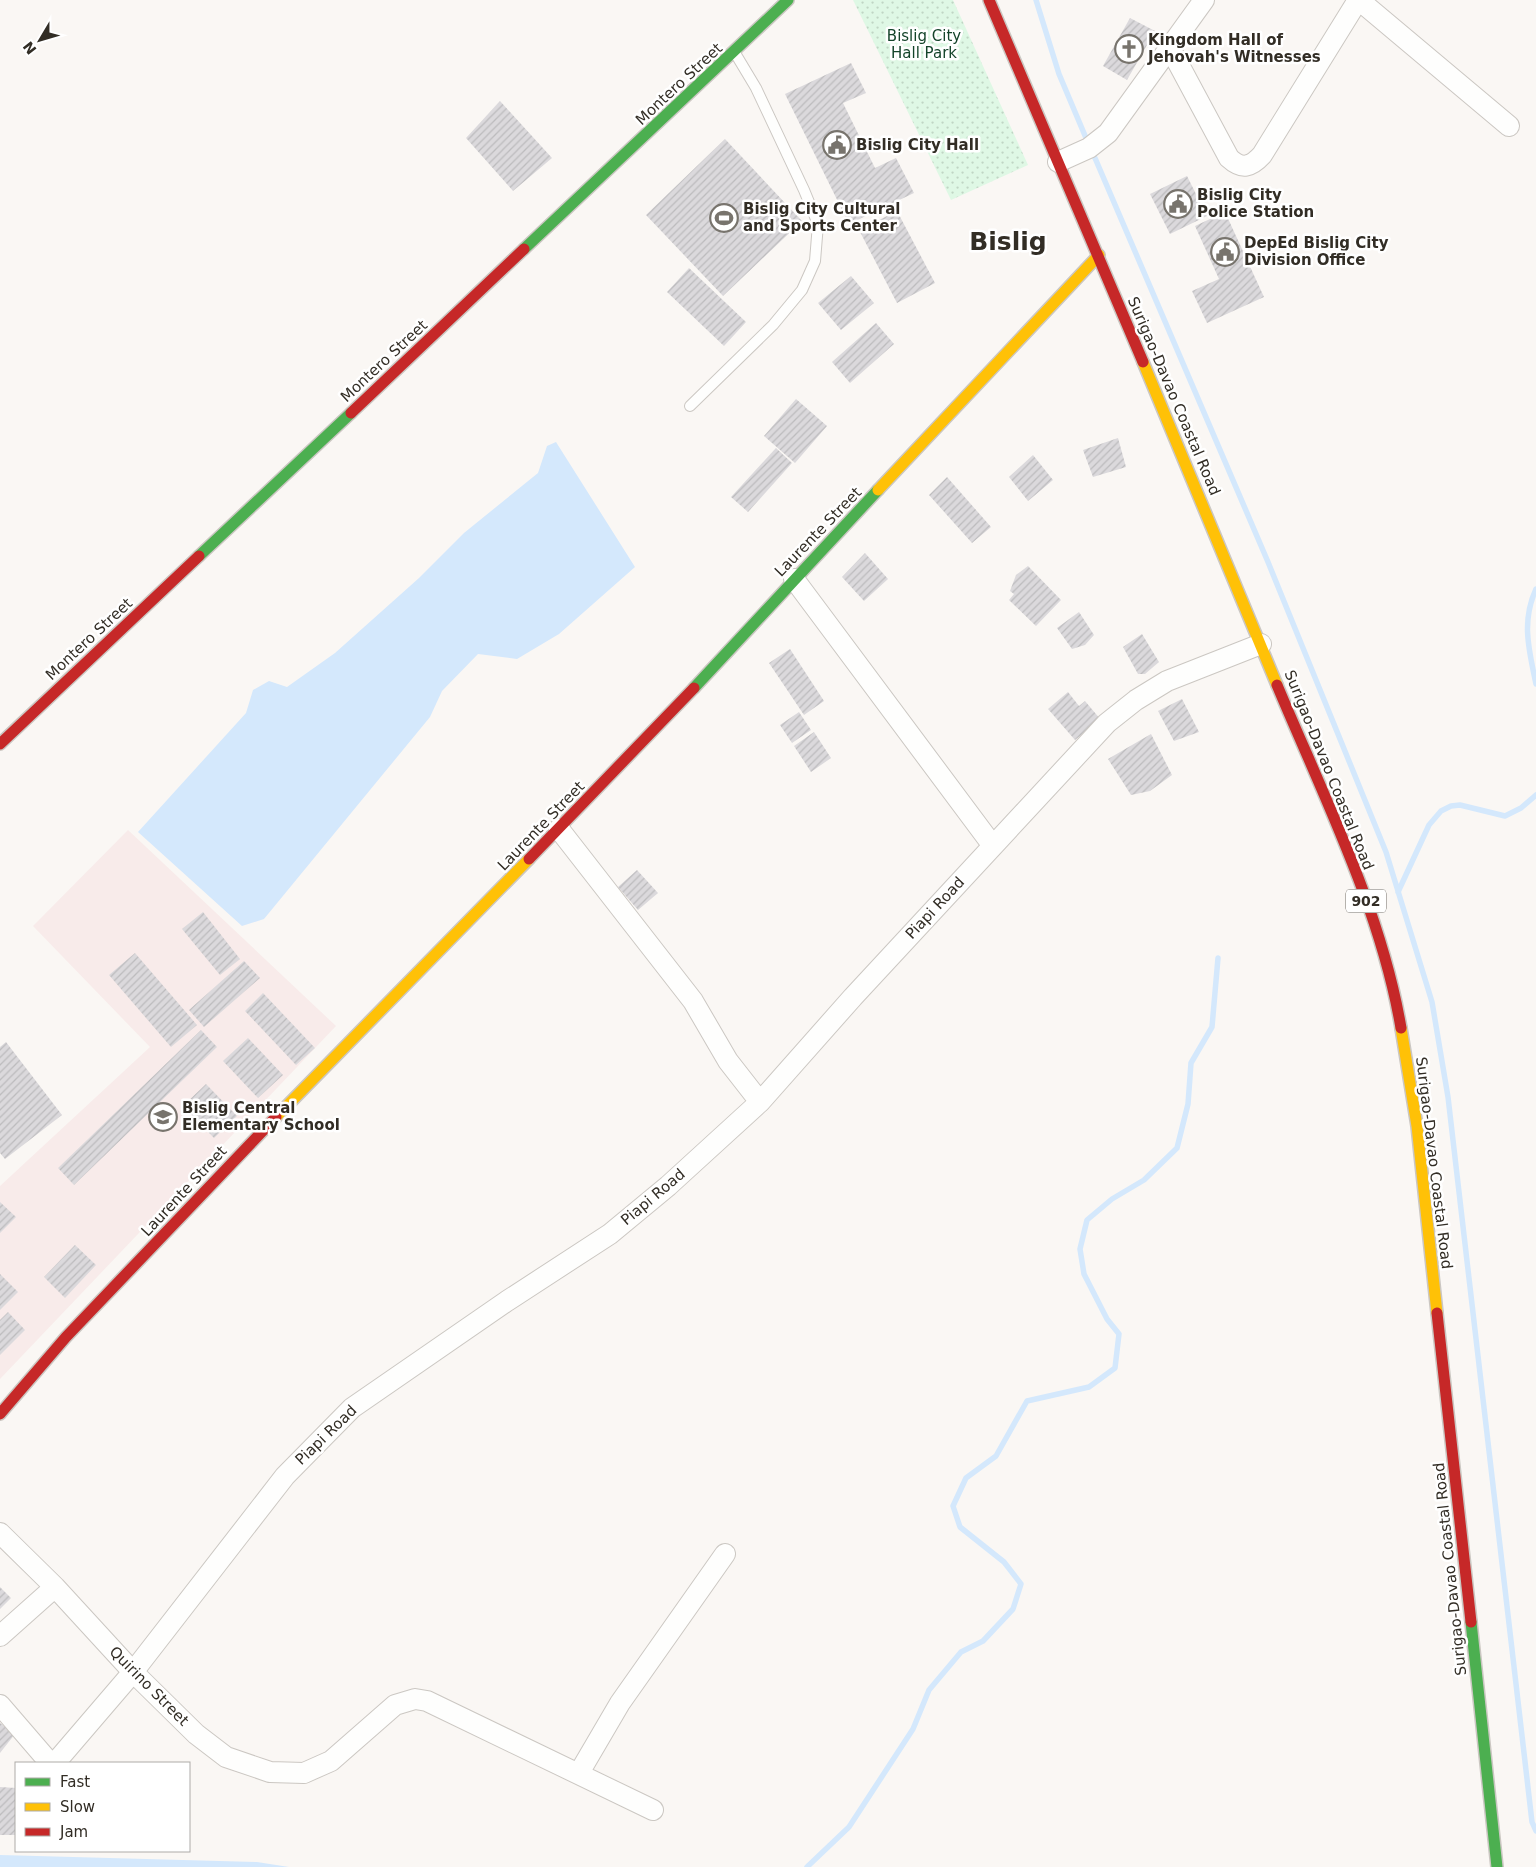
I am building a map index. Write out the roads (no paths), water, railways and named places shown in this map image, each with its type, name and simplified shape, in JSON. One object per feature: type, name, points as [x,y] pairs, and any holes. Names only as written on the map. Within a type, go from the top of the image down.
[{"type":"main road","name":"Montero Street","points":[[0,744],[788,0]]},
{"type":"main road","name":"Surigao-Davao Coastal Road","points":[[989,0],[1099,255],[1363,892],[1396,1001],[1417,1126],[1497,1867]]},
{"type":"main road","name":"Laurente Street","points":[[0,1414],[66,1337],[250,1143],[669,715],[794,579],[1099,255]]},
{"type":"street","points":[[1058,162],[1089,148],[1108,134],[1204,0]]},
{"type":"street","points":[[1170,48],[1230,158],[1236,164],[1246,167],[1254,163],[1262,155],[1358,0],[1509,126]]},
{"type":"street","points":[[794,579],[993,846]]},
{"type":"street","name":"Piapi Road","points":[[56,1762],[133,1672],[285,1476],[352,1408],[507,1301],[610,1234],[668,1186],[760,1102],[1106,724],[1136,700],[1167,681],[1261,644]]},
{"type":"street","points":[[559,829],[693,1001],[728,1061],[760,1102]]},
{"type":"street","name":"Quirino Street","points":[[0,1532],[55,1587],[133,1672],[196,1734],[226,1757],[270,1772],[304,1773],[331,1761],[395,1705],[415,1699],[427,1701],[652,1810]]},
{"type":"street","points":[[579,1773],[620,1703],[725,1554]]},
{"type":"street","points":[[0,1636],[55,1587]]},
{"type":"street","points":[[0,1706],[49,1762]]},
{"type":"lane","points":[[690,406],[773,326],[802,290],[815,261],[818,224],[756,88],[735,52]]},
{"type":"water","points":[[556,442],[635,567],[559,634],[517,659],[478,654],[442,691],[430,717],[264,919],[242,926],[138,832],[246,713],[253,690],[269,681],[287,687],[335,653],[419,578],[464,533],[538,473],[547,446]]},
{"type":"water","points":[[0,1855],[257,1862],[289,1867],[0,1867]]},
{"type":"waterway","points":[[1036,0],[1059,74],[1086,138]]},
{"type":"waterway","points":[[1095,158],[1268,562],[1386,852],[1432,1002],[1448,1097],[1532,1822],[1536,1831]]},
{"type":"waterway","points":[[1536,589],[1531,601],[1528,625],[1529,648],[1536,684]]},
{"type":"waterway","points":[[1398,892],[1429,825],[1441,811],[1451,806],[1460,805],[1505,816],[1521,808],[1536,795]]},
{"type":"waterway","points":[[807,1867],[849,1827],[913,1729],[929,1690],[961,1652],[983,1641],[1013,1609],[1021,1584],[1004,1562],[960,1527],[953,1506],[966,1478],[996,1456],[1027,1401],[1089,1387],[1115,1368],[1119,1334],[1107,1319],[1084,1274],[1080,1249],[1087,1220],[1112,1199],[1144,1180],[1177,1148],[1188,1104],[1191,1063],[1212,1027],[1218,958]]},
{"type":"place","name":"Kingdom Hall of Jehovah's Witnesses","points":[[1129,49]]},
{"type":"place","name":"Bislig City Hall","points":[[837,145]]},
{"type":"place","name":"Bislig City Police Station","points":[[1178,204]]},
{"type":"place","name":"Bislig City Cultural and Sports Center","points":[[724,218]]},
{"type":"place","name":"DepEd Bislig City Division Office","points":[[1225,252]]},
{"type":"place","name":"Bislig Central Elementary School","points":[[163,1117]]},
{"type":"district","name":"Bislig","points":[[1008,241]]},
{"type":"park label","name":"Bislig City Hall Park","points":[[924,44]]}]
